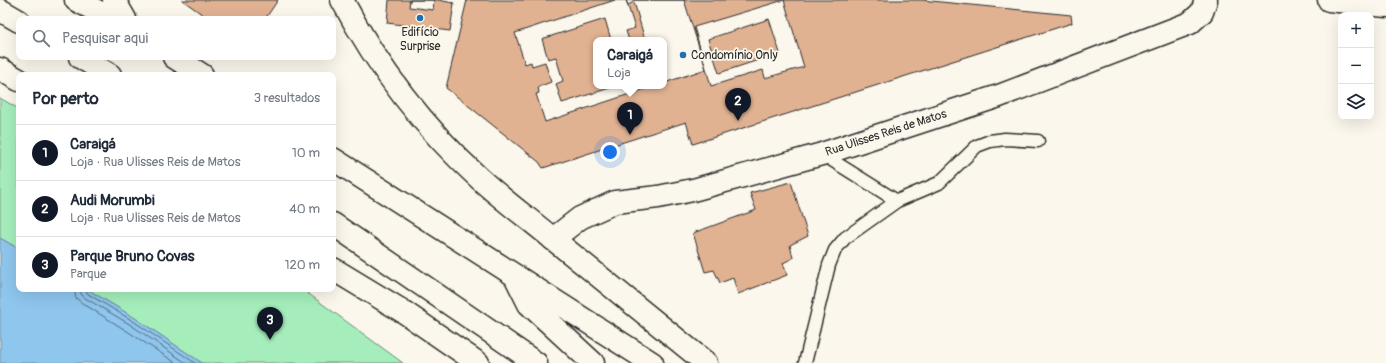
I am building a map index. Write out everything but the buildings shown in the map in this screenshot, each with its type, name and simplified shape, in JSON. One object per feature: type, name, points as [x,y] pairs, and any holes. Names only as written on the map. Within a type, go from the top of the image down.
[{"type":"main road","points":[[76,0],[106,16]]},
{"type":"main road","points":[[114,0],[123,16]]},
{"type":"main road","points":[[342,0],[362,38],[388,77],[415,112],[480,179],[706,363]]},
{"type":"main road","name":"Rua Ulisses Reis de Matos","points":[[553,239],[580,218],[615,202],[658,198],[693,190],[822,154],[999,96],[1171,32],[1190,23],[1202,12],[1206,0]]},
{"type":"main road","points":[[1329,0],[1386,6]]},
{"type":"main road","points":[[0,10],[16,19]]},
{"type":"main road","points":[[85,60],[105,72]]},
{"type":"main road","points":[[179,60],[197,72]]},
{"type":"main road","points":[[0,69],[16,78]]},
{"type":"main road","points":[[336,161],[652,363]]},
{"type":"main road","points":[[336,226],[536,363]]},
{"type":"main road","points":[[336,271],[404,312],[478,363]]},
{"type":"main road","points":[[515,276],[528,304],[593,363]]},
{"type":"lane","points":[[806,363],[829,265],[836,250],[845,238],[897,201],[939,183],[977,146],[1005,139],[1038,141]]},
{"type":"lane","points":[[822,154],[897,201]]},
{"type":"green space","points":[[0,98],[16,107],[16,247],[0,238]]},
{"type":"green space","points":[[92,292],[306,292],[403,363],[202,363],[135,318]]},
{"type":"water","points":[[0,238],[16,247],[16,292],[92,292],[135,318],[202,363],[0,363]]},
{"type":"place","name":"Edifício Surprise","points":[[420,18]]},
{"type":"place","name":"Condomínio Only","points":[[683,55]]},
{"type":"place","name":"Audi Morumbi","points":[[738,121]]},
{"type":"place","name":"Caraigá","points":[[630,135]]},
{"type":"place","name":"Parque Bruno Covas","points":[[270,340]]}]
